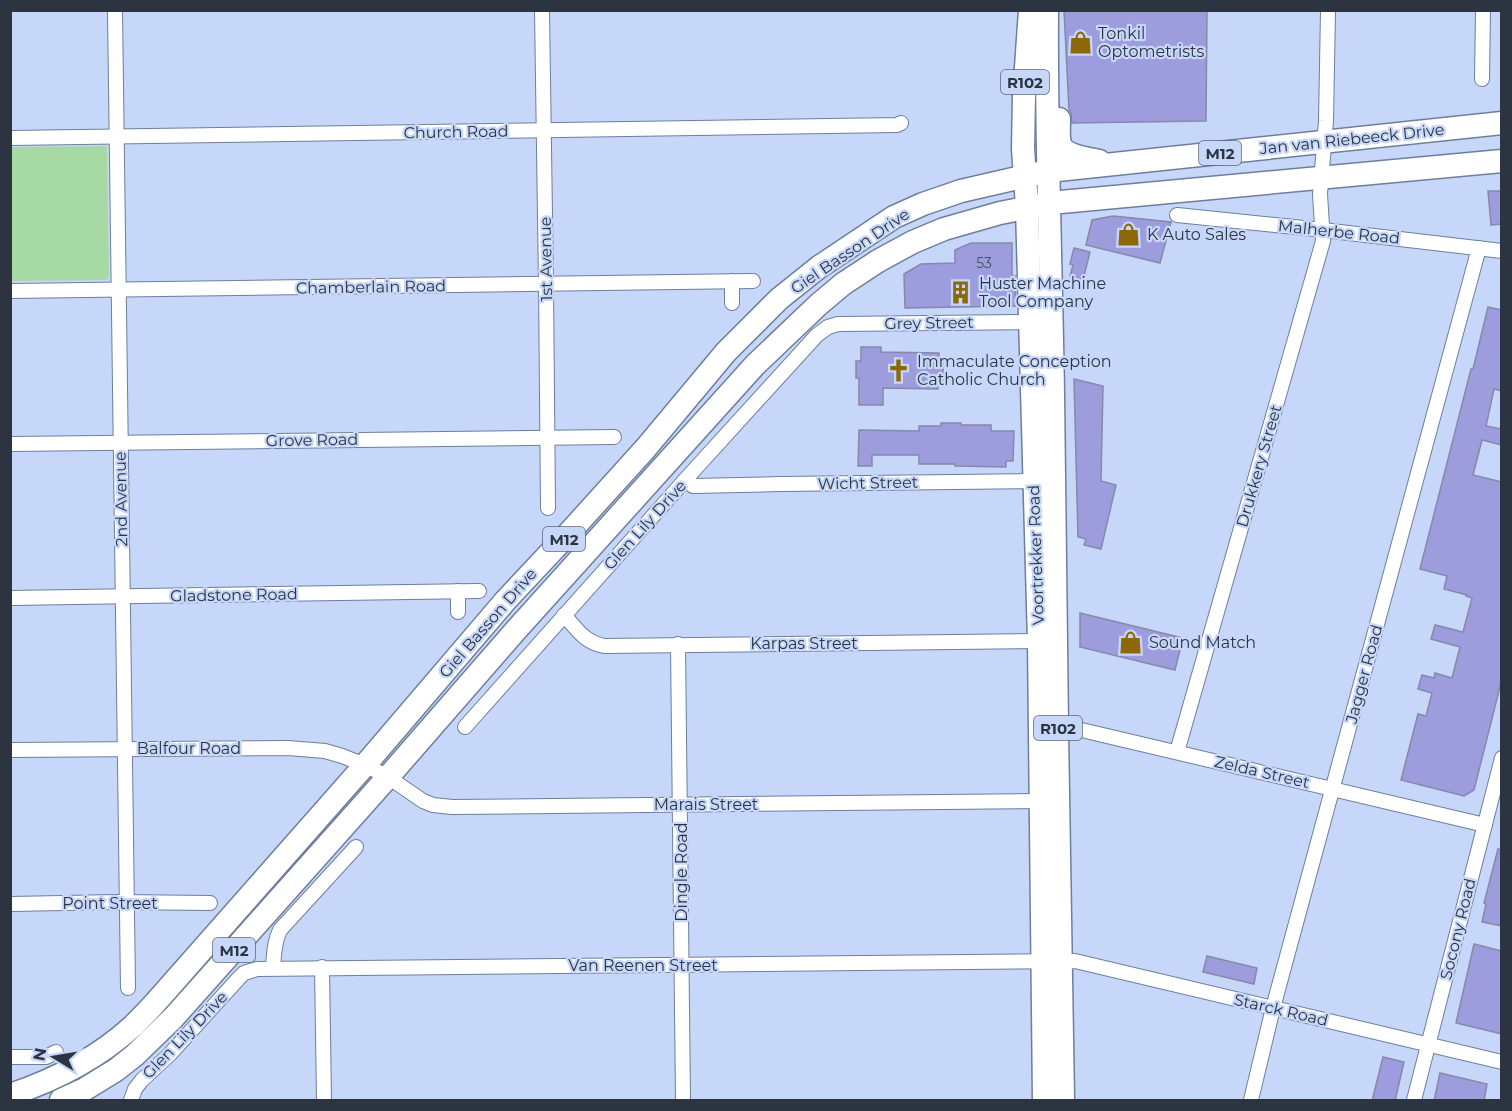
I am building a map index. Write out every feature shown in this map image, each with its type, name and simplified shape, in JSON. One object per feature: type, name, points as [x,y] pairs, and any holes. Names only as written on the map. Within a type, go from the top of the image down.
[{"type":"main road","name":"Voortrekker Road","points":[[1030,10],[1023,148],[1030,322],[1044,481]]},
{"type":"main road","name":"Voortrekker Road","points":[[1044,1101],[1051,961],[1044,481],[1050,203],[1047,10]]},
{"type":"main road","points":[[1048,57],[1057,88],[1060,143],[1072,154],[1115,165]]},
{"type":"main road","name":"Jan van Riebeeck Drive","points":[[1025,176],[1048,171],[1502,123]]},
{"type":"main road","name":"M12","points":[[1027,207],[1502,160]]},
{"type":"main road","name":"Giel Basson Drive","points":[[10,1095],[61,1075],[99,1053],[133,1026],[365,765],[501,606],[606,492],[726,352],[779,299],[819,267],[894,217],[922,204],[961,191],[1025,176]]},
{"type":"main road","name":"Giel Basson Drive","points":[[61,1101],[86,1089],[116,1070],[174,1017],[517,628],[755,365],[818,305],[843,284],[913,242],[944,229],[1027,207]]},
{"type":"main road","name":"Voortrekker Road","points":[[1051,961],[1063,1101]]},
{"type":"street","name":"2nd Avenue","points":[[115,10],[128,988]]},
{"type":"street","name":"1st Avenue","points":[[542,10],[548,508]]},
{"type":"street","name":"Drukkery Street","points":[[1177,752],[1323,241],[1320,194],[1328,10]]},
{"type":"street","points":[[1482,80],[1483,10]]},
{"type":"street","name":"Church Road","points":[[10,138],[897,126],[902,123]]},
{"type":"street","name":"Malherbe Road","points":[[1177,215],[1502,251]]},
{"type":"street","name":"Jagger Road","points":[[1251,1101],[1273,1008],[1479,249]]},
{"type":"street","points":[[732,281],[732,303]]},
{"type":"street","name":"Chamberlain Road","points":[[10,291],[753,281]]},
{"type":"street","name":"Grey Street","points":[[828,327],[838,324],[1030,322]]},
{"type":"street","name":"Glen Lily Drive","points":[[465,727],[685,480],[817,335],[828,327]]},
{"type":"street","name":"Grove Road","points":[[10,444],[614,437]]},
{"type":"street","name":"Wicht Street","points":[[685,480],[693,486],[1044,481]]},
{"type":"street","points":[[458,591],[458,612]]},
{"type":"street","name":"Gladstone Road","points":[[10,598],[478,591]]},
{"type":"street","name":"Karpas Street","points":[[564,615],[586,639],[593,644],[604,646],[1047,641]]},
{"type":"street","name":"Dingle Road","points":[[678,644],[683,1101]]},
{"type":"street","name":"Zelda Street","points":[[1048,724],[1485,825]]},
{"type":"street","name":"Balfour Road","points":[[10,750],[288,748],[325,752],[365,765]]},
{"type":"street","name":"Socony Road","points":[[1414,1101],[1502,758]]},
{"type":"street","name":"Marais Street","points":[[365,765],[388,777],[423,801],[442,806],[1049,801]]},
{"type":"street","points":[[273,968],[275,946],[280,930],[356,847]]},
{"type":"street","name":"Point Street","points":[[10,903],[210,903]]},
{"type":"street","name":"Starck Road","points":[[1051,961],[1075,961],[1502,1062]]},
{"type":"street","name":"Van Reenen Street","points":[[244,973],[257,969],[322,967],[1051,961]]},
{"type":"street","points":[[322,967],[324,1101]]},
{"type":"street","name":"Glen Lily Drive","points":[[131,1101],[135,1089],[142,1080],[170,1054],[244,973]]},
{"type":"street","points":[[10,1057],[46,1057],[56,1052]]},
{"type":"green space","points":[[107,146],[109,277],[107,280],[11,281],[11,147]]},
{"type":"building","points":[[1064,10],[1207,10],[1206,121],[1072,123],[1069,110]]},
{"type":"building","points":[[1488,191],[1502,191],[1502,224],[1491,225]]},
{"type":"building","name":"K Auto Sales","points":[[1113,216],[1171,222],[1160,263],[1086,245],[1092,220]]},
{"type":"building","name":"Huster Machine Tool Company","points":[[971,243],[1012,243],[1012,276],[1015,276],[1016,306],[905,308],[904,274],[921,264],[955,263],[955,250]]},
{"type":"building","points":[[1074,248],[1090,252],[1083,280],[1070,276]]},
{"type":"building","points":[[1488,307],[1502,310],[1502,391],[1494,389],[1486,426],[1502,429],[1502,445],[1482,440],[1473,475],[1502,482],[1502,679],[1474,790],[1464,796],[1401,780],[1418,714],[1426,716],[1432,693],[1418,689],[1422,675],[1434,678],[1435,673],[1452,678],[1460,647],[1431,639],[1435,625],[1463,632],[1472,598],[1444,589],[1447,576],[1420,569]]},
{"type":"building","name":"Immaculate Conception Catholic Church","points":[[861,347],[881,347],[881,352],[939,353],[939,358],[943,359],[943,380],[938,380],[938,389],[883,388],[883,405],[859,405],[859,378],[856,378],[856,361],[861,361]]},
{"type":"building","points":[[1074,379],[1103,386],[1101,481],[1116,485],[1101,549],[1084,545],[1086,539],[1078,537]]},
{"type":"building","points":[[941,423],[991,425],[991,431],[1014,431],[1013,461],[1006,461],[1006,467],[955,466],[955,464],[919,464],[919,455],[872,455],[872,466],[858,466],[859,430],[919,431],[919,426],[941,426]]},
{"type":"building","name":"Sound Match","points":[[1080,613],[1183,638],[1175,670],[1080,647]]},
{"type":"building","points":[[1498,849],[1502,850],[1502,926],[1482,922],[1486,904],[1484,903]]},
{"type":"building","points":[[1474,944],[1502,951],[1502,1034],[1456,1023]]},
{"type":"building","points":[[1207,956],[1257,968],[1254,984],[1203,972]]},
{"type":"building","points":[[1383,1057],[1404,1062],[1395,1101],[1372,1101]]},
{"type":"building","points":[[1440,1073],[1487,1084],[1484,1101],[1434,1101]]},
{"type":"place","name":"Tonkil Optometrists","points":[[1080,42]]},
{"type":"place","name":"K Auto Sales","points":[[1129,234]]},
{"type":"place","name":"Huster Machine Tool Company","points":[[961,292]]},
{"type":"place","name":"Immaculate Conception Catholic Church","points":[[899,370]]},
{"type":"place","name":"Sound Match","points":[[1131,642]]}]
